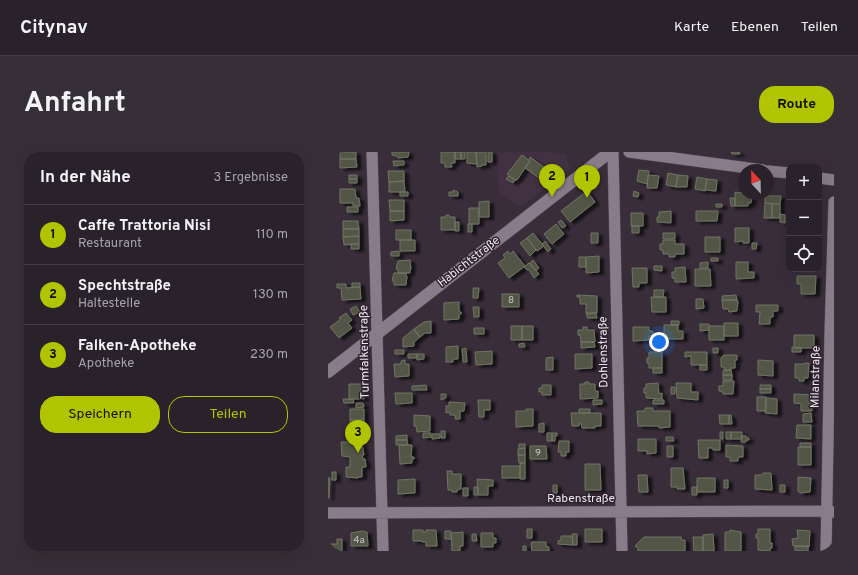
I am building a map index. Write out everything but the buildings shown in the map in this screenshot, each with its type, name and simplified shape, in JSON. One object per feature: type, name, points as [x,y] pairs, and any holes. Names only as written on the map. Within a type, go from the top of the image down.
[{"type":"main road","name":"Habichtstraße","points":[[328,372],[612,152]]},
{"type":"street","name":"Turmfalkenstraße","points":[[372,152],[383,551]]},
{"type":"street","name":"Dohlenstraße","points":[[612,152],[622,551]]},
{"type":"street","points":[[629,152],[738,167]]},
{"type":"street","points":[[774,172],[786,174]]},
{"type":"street","points":[[822,178],[834,180]]},
{"type":"street","name":"Milanstraße","points":[[826,551],[830,512],[834,202]]},
{"type":"street","name":"Rabenstraße","points":[[328,513],[830,512]]},
{"type":"shaded area","points":[[496,152],[552,152],[565,154],[570,169],[521,206],[499,195]]},
{"type":"place","name":"Spechtstraße","points":[[552,197]]},
{"type":"place","name":"Caffe Trattoria Nisi","points":[[587,198]]},
{"type":"place","name":"Falken-Apotheke","points":[[358,453]]}]
